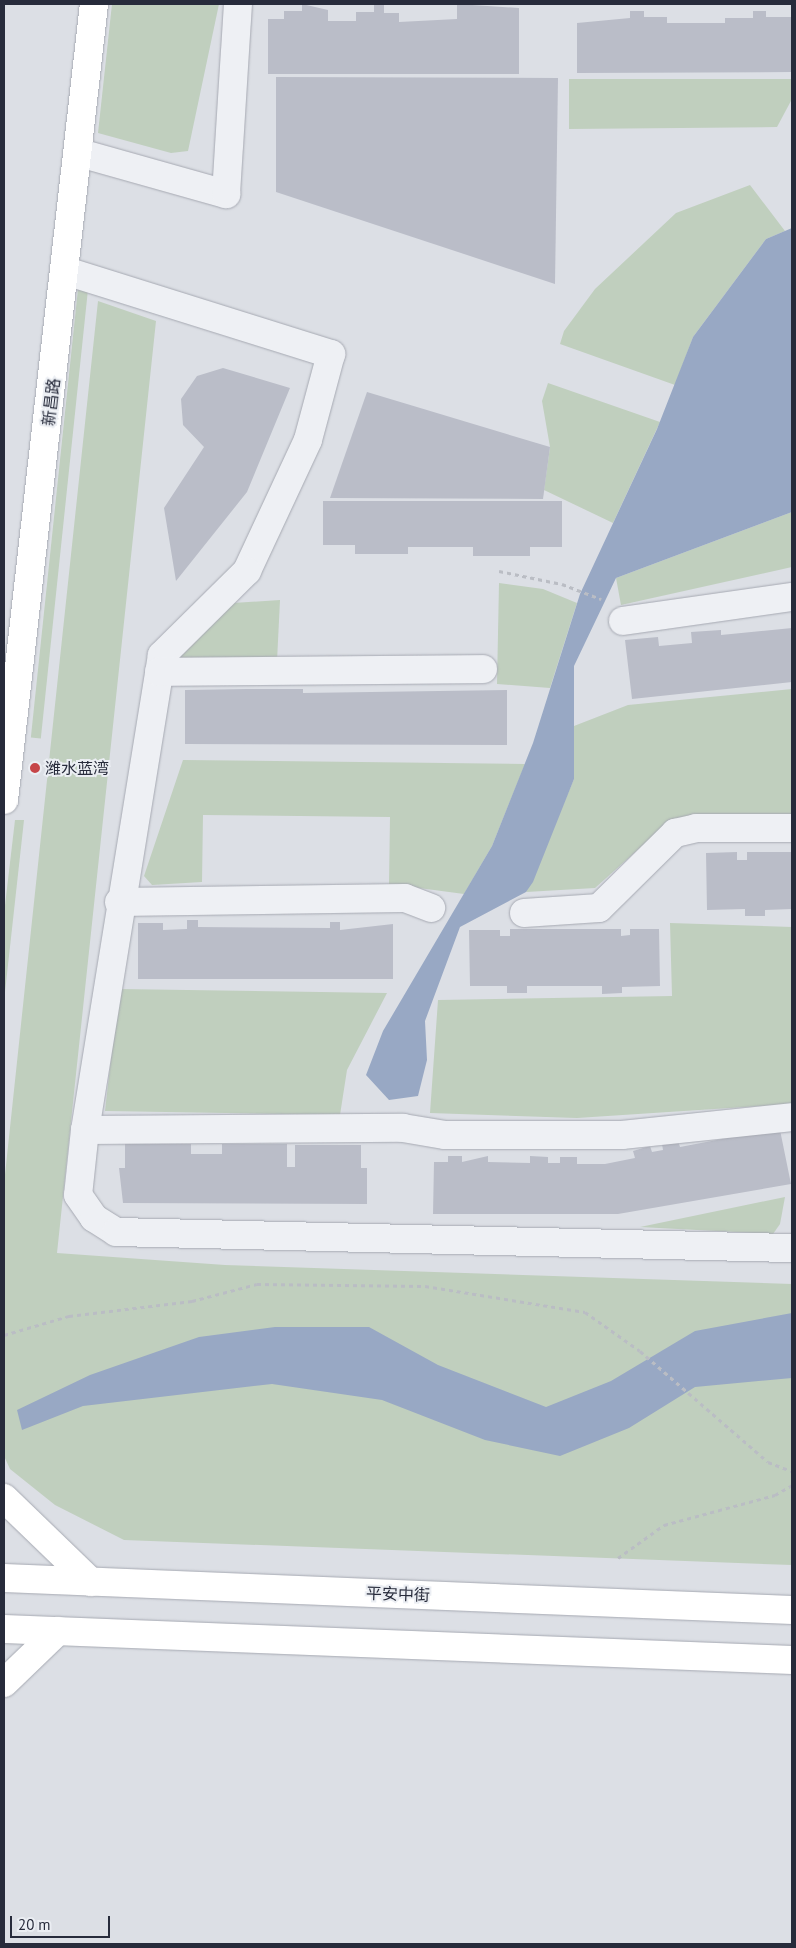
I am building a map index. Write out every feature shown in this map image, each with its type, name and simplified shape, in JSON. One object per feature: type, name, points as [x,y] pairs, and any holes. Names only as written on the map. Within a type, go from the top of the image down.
[{"type":"main road","name":"新昌路","points":[[4,800],[80,153],[94,4]]},
{"type":"main road","points":[[4,1498],[91,1582]]},
{"type":"main road","name":"平安中街","points":[[4,1578],[792,1610]]},
{"type":"main road","points":[[4,1629],[792,1660]]},
{"type":"main road","points":[[4,1683],[58,1631]]},
{"type":"lane","points":[[80,153],[226,194],[238,4]]},
{"type":"lane","points":[[66,271],[332,354],[308,440],[247,571],[162,655],[119,902],[85,1130],[78,1195],[94,1218],[116,1232],[792,1248]]},
{"type":"lane","points":[[615,611],[792,597]]},
{"type":"lane","points":[[159,672],[484,669]]},
{"type":"lane","points":[[524,912],[599,908],[674,833],[696,828],[792,828]]},
{"type":"lane","points":[[119,902],[406,898],[431,908]]},
{"type":"lane","points":[[85,1130],[403,1128],[445,1135],[622,1135],[792,1117]]},
{"type":"path","points":[[499,571],[562,584],[615,611]]},
{"type":"path","points":[[4,1335],[70,1316],[192,1301],[257,1284],[425,1286],[585,1312],[646,1356],[768,1462],[792,1472]]},
{"type":"path","points":[[618,1558],[664,1525],[775,1496],[792,1485]]},
{"type":"green space","points":[[112,4],[219,4],[188,151],[171,153],[98,133]]},
{"type":"green space","points":[[569,79],[792,79],[792,99],[777,127],[569,129]]},
{"type":"green space","points":[[750,185],[785,231],[766,239],[693,337],[675,385],[560,344],[564,331],[595,289],[676,213]]},
{"type":"green space","points":[[78,289],[88,290],[41,739],[31,738]]},
{"type":"green space","points":[[98,301],[156,321],[57,1253],[225,1265],[792,1284],[792,1565],[124,1540],[55,1505],[10,1469],[4,1456],[4,1184]]},
{"type":"green space","points":[[548,383],[660,422],[613,523],[544,490],[550,447],[542,401]]},
{"type":"green space","points":[[792,512],[792,567],[621,605],[616,578]]},
{"type":"green space","points":[[499,583],[543,589],[577,603],[550,688],[497,684]]},
{"type":"green space","points":[[280,600],[277,661],[180,661],[182,649],[233,603]]},
{"type":"green space","points":[[792,689],[792,814],[671,820],[595,888],[526,892],[574,779],[574,726],[628,705]]},
{"type":"green space","points":[[183,760],[525,764],[492,846],[464,894],[389,884],[390,817],[203,815],[202,882],[152,885],[144,876]]},
{"type":"green space","points":[[15,820],[24,820],[4,1001],[4,914]]},
{"type":"green space","points":[[670,923],[792,927],[792,1104],[577,1118],[430,1113],[438,1000],[672,996]]},
{"type":"green space","points":[[119,989],[387,993],[347,1070],[340,1115],[105,1111]]},
{"type":"green space","points":[[785,1197],[780,1224],[773,1234],[640,1227]]},
{"type":"water","points":[[792,228],[792,512],[616,578],[574,666],[574,779],[533,882],[526,892],[460,927],[425,1021],[427,1060],[418,1096],[389,1100],[366,1075],[383,1031],[492,846],[533,743],[580,594],[657,429],[693,337],[766,239]]},
{"type":"water","points":[[792,1313],[792,1378],[695,1387],[629,1428],[560,1456],[485,1440],[382,1400],[272,1384],[83,1406],[22,1430],[17,1410],[90,1375],[199,1337],[275,1327],[369,1327],[438,1365],[546,1407],[611,1381],[695,1331]]},
{"type":"building","points":[[302,4],[328,10],[328,21],[356,21],[356,12],[374,12],[374,5],[384,5],[384,13],[399,13],[399,22],[457,19],[457,4],[519,8],[519,74],[268,74],[268,19],[284,19],[284,11],[302,11]]},
{"type":"building","points":[[630,11],[644,11],[644,17],[667,17],[667,23],[725,23],[725,18],[753,18],[753,11],[766,11],[766,17],[792,17],[792,72],[577,73],[577,23],[630,18]]},
{"type":"building","points":[[276,77],[558,78],[555,284],[276,192]]},
{"type":"building","points":[[223,368],[290,388],[247,492],[176,581],[164,508],[204,447],[183,425],[181,399],[197,376]]},
{"type":"building","points":[[367,392],[550,447],[543,499],[330,498]]},
{"type":"building","points":[[323,501],[562,501],[562,547],[530,547],[530,556],[473,556],[473,547],[408,547],[408,554],[355,554],[355,545],[323,545]]},
{"type":"building","points":[[792,628],[792,682],[632,699],[625,640],[658,637],[659,646],[692,643],[691,632],[721,630],[721,635]]},
{"type":"building","points":[[303,689],[303,693],[507,690],[507,745],[185,744],[185,690]]},
{"type":"building","points":[[737,852],[737,860],[747,860],[747,852],[792,852],[792,909],[765,910],[765,916],[745,916],[745,909],[707,910],[706,853]]},
{"type":"building","points":[[187,920],[198,920],[198,927],[330,928],[330,922],[340,922],[340,930],[393,924],[393,979],[138,979],[138,923],[163,923],[163,930],[187,929]]},
{"type":"building","points":[[510,929],[621,929],[621,936],[630,935],[630,929],[659,929],[660,986],[622,987],[622,993],[602,994],[602,986],[527,986],[527,993],[507,993],[507,986],[470,986],[469,930],[500,930],[500,936],[510,936]]},
{"type":"building","points":[[780,1130],[791,1184],[618,1214],[433,1214],[434,1162],[448,1162],[448,1156],[462,1156],[462,1162],[488,1156],[488,1162],[530,1163],[530,1156],[548,1157],[548,1163],[560,1163],[560,1157],[577,1157],[577,1164],[605,1164],[635,1158],[633,1151],[650,1146],[652,1152],[663,1150],[662,1144],[678,1141],[680,1147],[722,1139],[722,1135],[737,1131],[738,1137]]},
{"type":"building","points":[[125,1143],[191,1144],[191,1154],[222,1154],[222,1144],[287,1144],[287,1167],[295,1167],[295,1145],[361,1145],[361,1168],[367,1168],[367,1204],[123,1203],[119,1168],[125,1168]]},
{"type":"place","name":"潍水蓝湾","points":[[35,768]]}]
